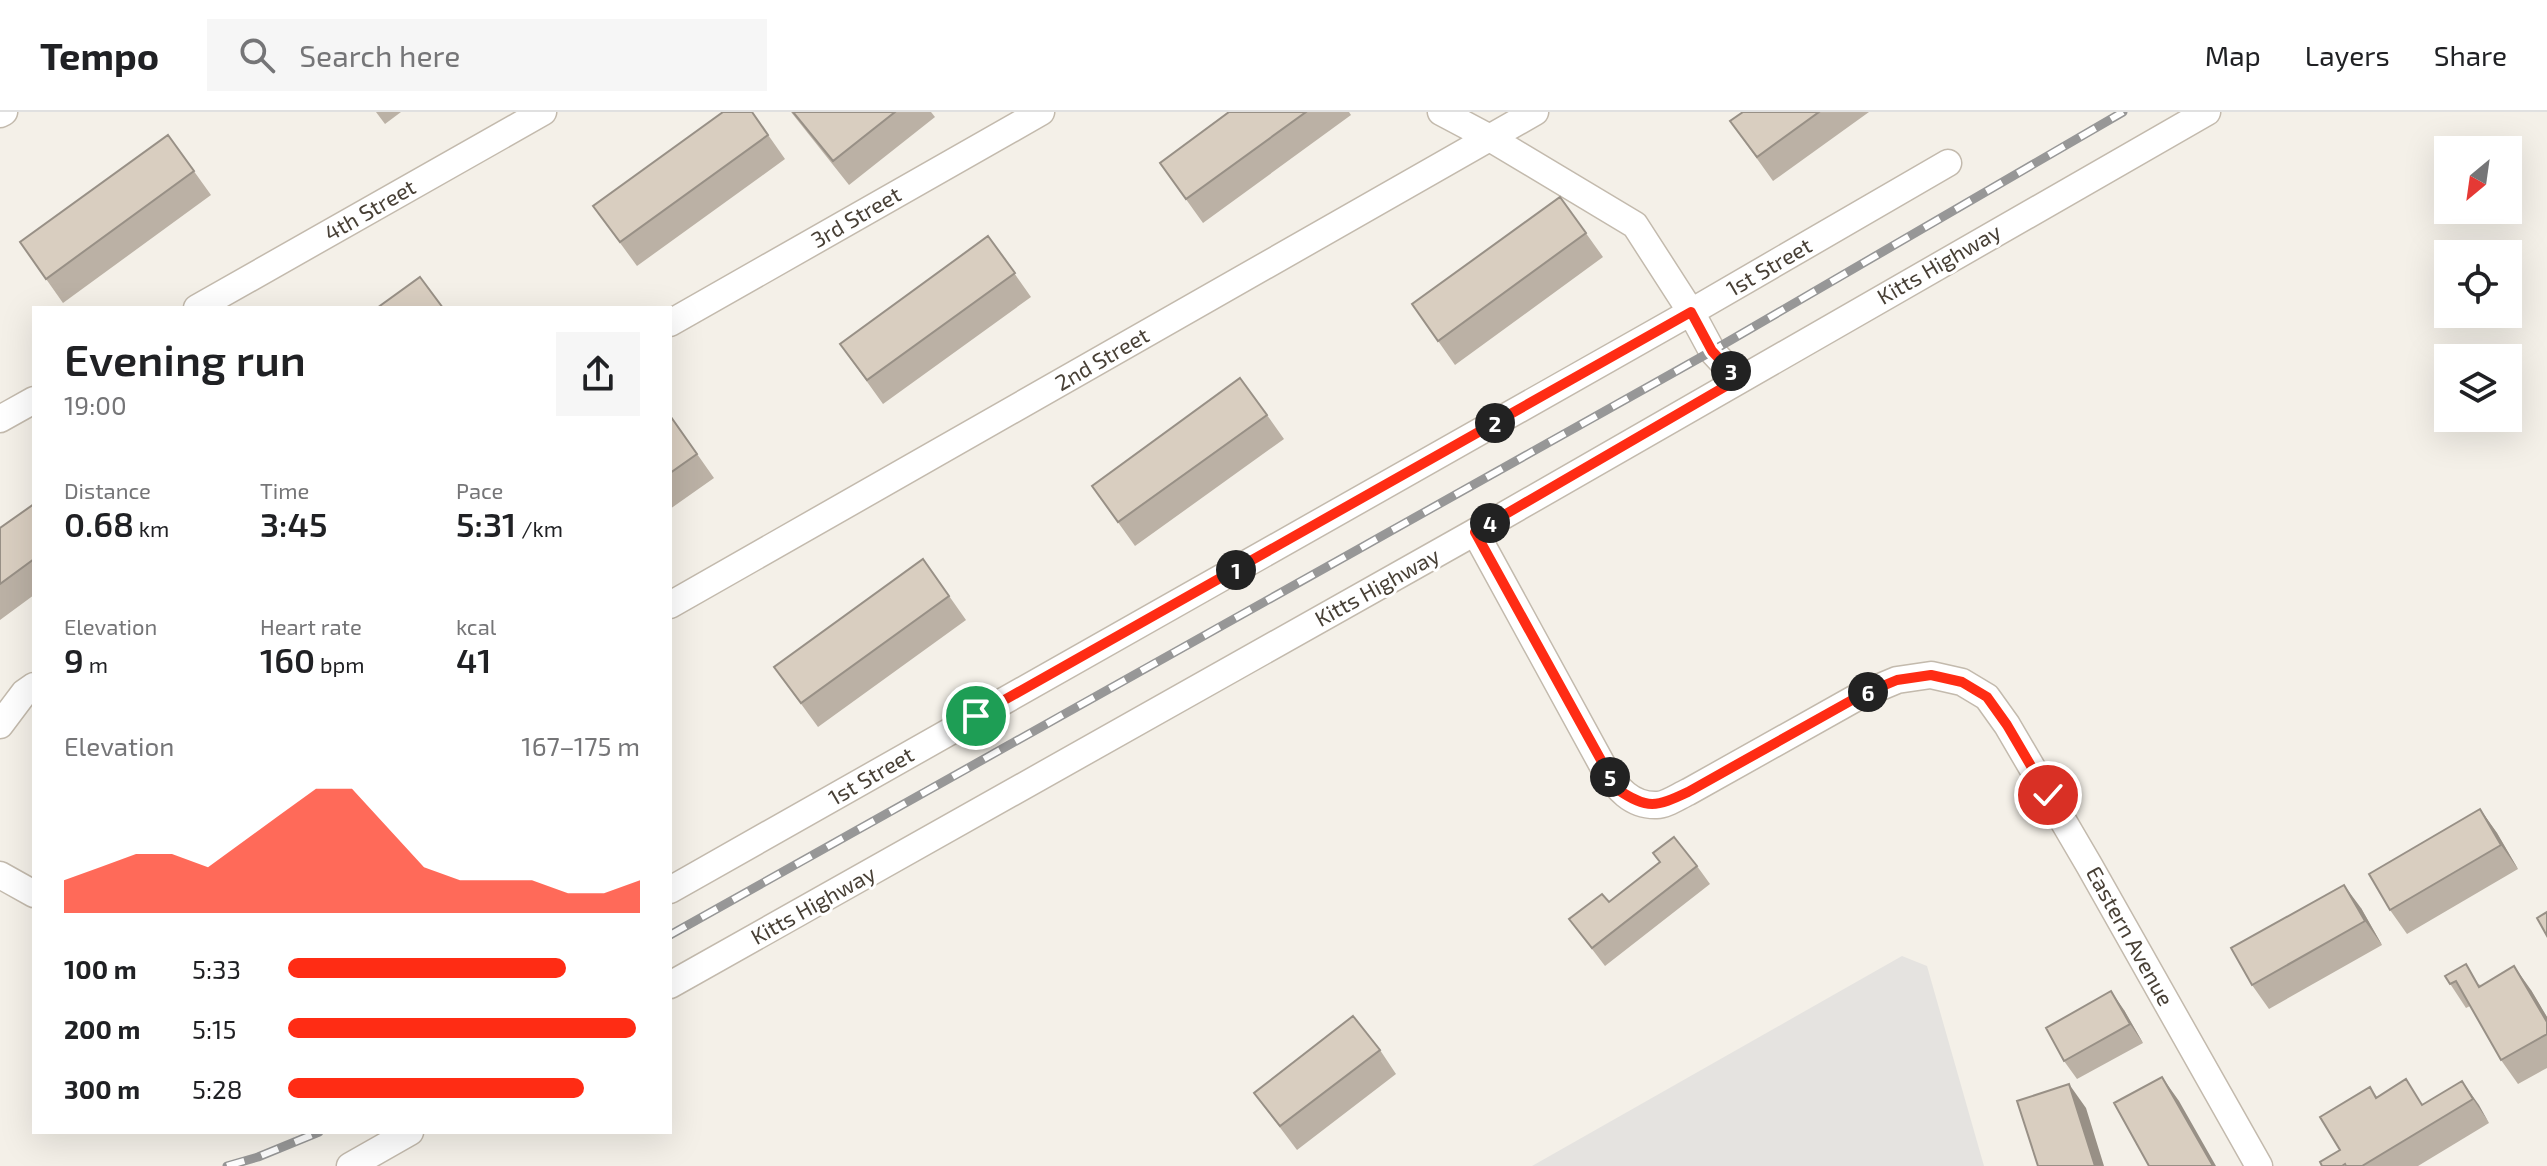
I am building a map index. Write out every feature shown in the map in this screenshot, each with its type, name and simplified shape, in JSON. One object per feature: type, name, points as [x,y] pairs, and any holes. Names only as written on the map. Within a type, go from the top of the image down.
[{"type":"street","name":"4th Street","points":[[201,306],[543,112]]},
{"type":"street","name":"3rd Street","points":[[672,322],[1041,112]]},
{"type":"street","points":[[1441,112],[1635,225],[1691,312],[1712,351],[1738,379]]},
{"type":"street","name":"2nd Street","points":[[672,604],[1535,112]]},
{"type":"street","name":"Kitts Highway","points":[[672,984],[1475,532],[2207,112]]},
{"type":"street","name":"1st Street","points":[[672,889],[1691,312],[1948,163]]},
{"type":"street","points":[[0,419],[32,401]]},
{"type":"street","name":"Eastern Avenue","points":[[1475,532],[1604,768],[1617,789],[1635,801],[1659,805],[1688,792],[1861,695],[1897,680],[1931,675],[1962,682],[1987,697],[2075,839],[2259,1166]]},
{"type":"street","points":[[0,725],[24,693],[32,687]]},
{"type":"street","points":[[0,875],[32,893]]},
{"type":"street","points":[[350,1166],[406,1134]]},
{"type":"shaded area","points":[[1902,956],[1927,966],[1984,1166],[1532,1166]]},
{"type":"building","points":[[723,112],[752,112],[768,135],[620,242],[593,206]]},
{"type":"building","points":[[793,112],[895,112],[833,161]]},
{"type":"building","points":[[1229,112],[1306,112],[1186,199],[1160,163]]},
{"type":"building","points":[[1743,112],[1819,112],[1757,157],[1730,121]]},
{"type":"building","points":[[168,135],[194,171],[46,279],[20,242]]},
{"type":"building","points":[[1560,197],[1586,233],[1438,341],[1412,304]]},
{"type":"building","points":[[988,236],[1015,273],[867,380],[840,344]]},
{"type":"building","points":[[420,277],[442,306],[380,306]]},
{"type":"building","points":[[1240,378],[1267,415],[1118,522],[1092,486]]},
{"type":"building","points":[[672,418],[697,454],[672,472]]},
{"type":"building","points":[[32,505],[32,560],[0,584],[0,528]]},
{"type":"building","points":[[923,559],[949,596],[801,703],[774,667]]},
{"type":"building","points":[[2480,809],[2501,845],[2390,910],[2369,874]]},
{"type":"building","points":[[1674,837],[1697,866],[1592,948],[1569,919],[1602,894],[1609,902],[1660,862],[1653,853]]},
{"type":"building","points":[[2344,885],[2365,921],[2252,985],[2231,948]]},
{"type":"building","points":[[2547,912],[2547,936],[2537,918]]},
{"type":"building","points":[[2466,964],[2479,987],[2514,966],[2547,1022],[2547,1034],[2501,1060],[2456,981],[2450,984],[2445,976]]},
{"type":"building","points":[[2111,991],[2130,1024],[2064,1061],[2046,1028]]},
{"type":"building","points":[[1353,1016],[1380,1050],[1280,1126],[1254,1093]]},
{"type":"building","points":[[2162,1077],[2213,1166],[2149,1166],[2114,1103]]},
{"type":"building","points":[[2406,1079],[2422,1105],[2462,1081],[2473,1099],[2362,1166],[2322,1166],[2320,1162],[2340,1150],[2320,1117],[2370,1087],[2376,1098]]},
{"type":"building","points":[[2069,1084],[2095,1166],[2038,1166],[2017,1101]]},
{"type":"railway","points":[[672,934],[1712,351],[2123,112]]},
{"type":"railway","points":[[227,1166],[314,1134]]},
{"type":"route","points":[[976,716],[1691,312],[1712,351],[1738,379],[1475,532],[1617,789],[1635,801],[1659,805],[1688,792],[1861,695],[1897,680],[1931,675],[1962,682],[1987,697],[2048,795]]}]
